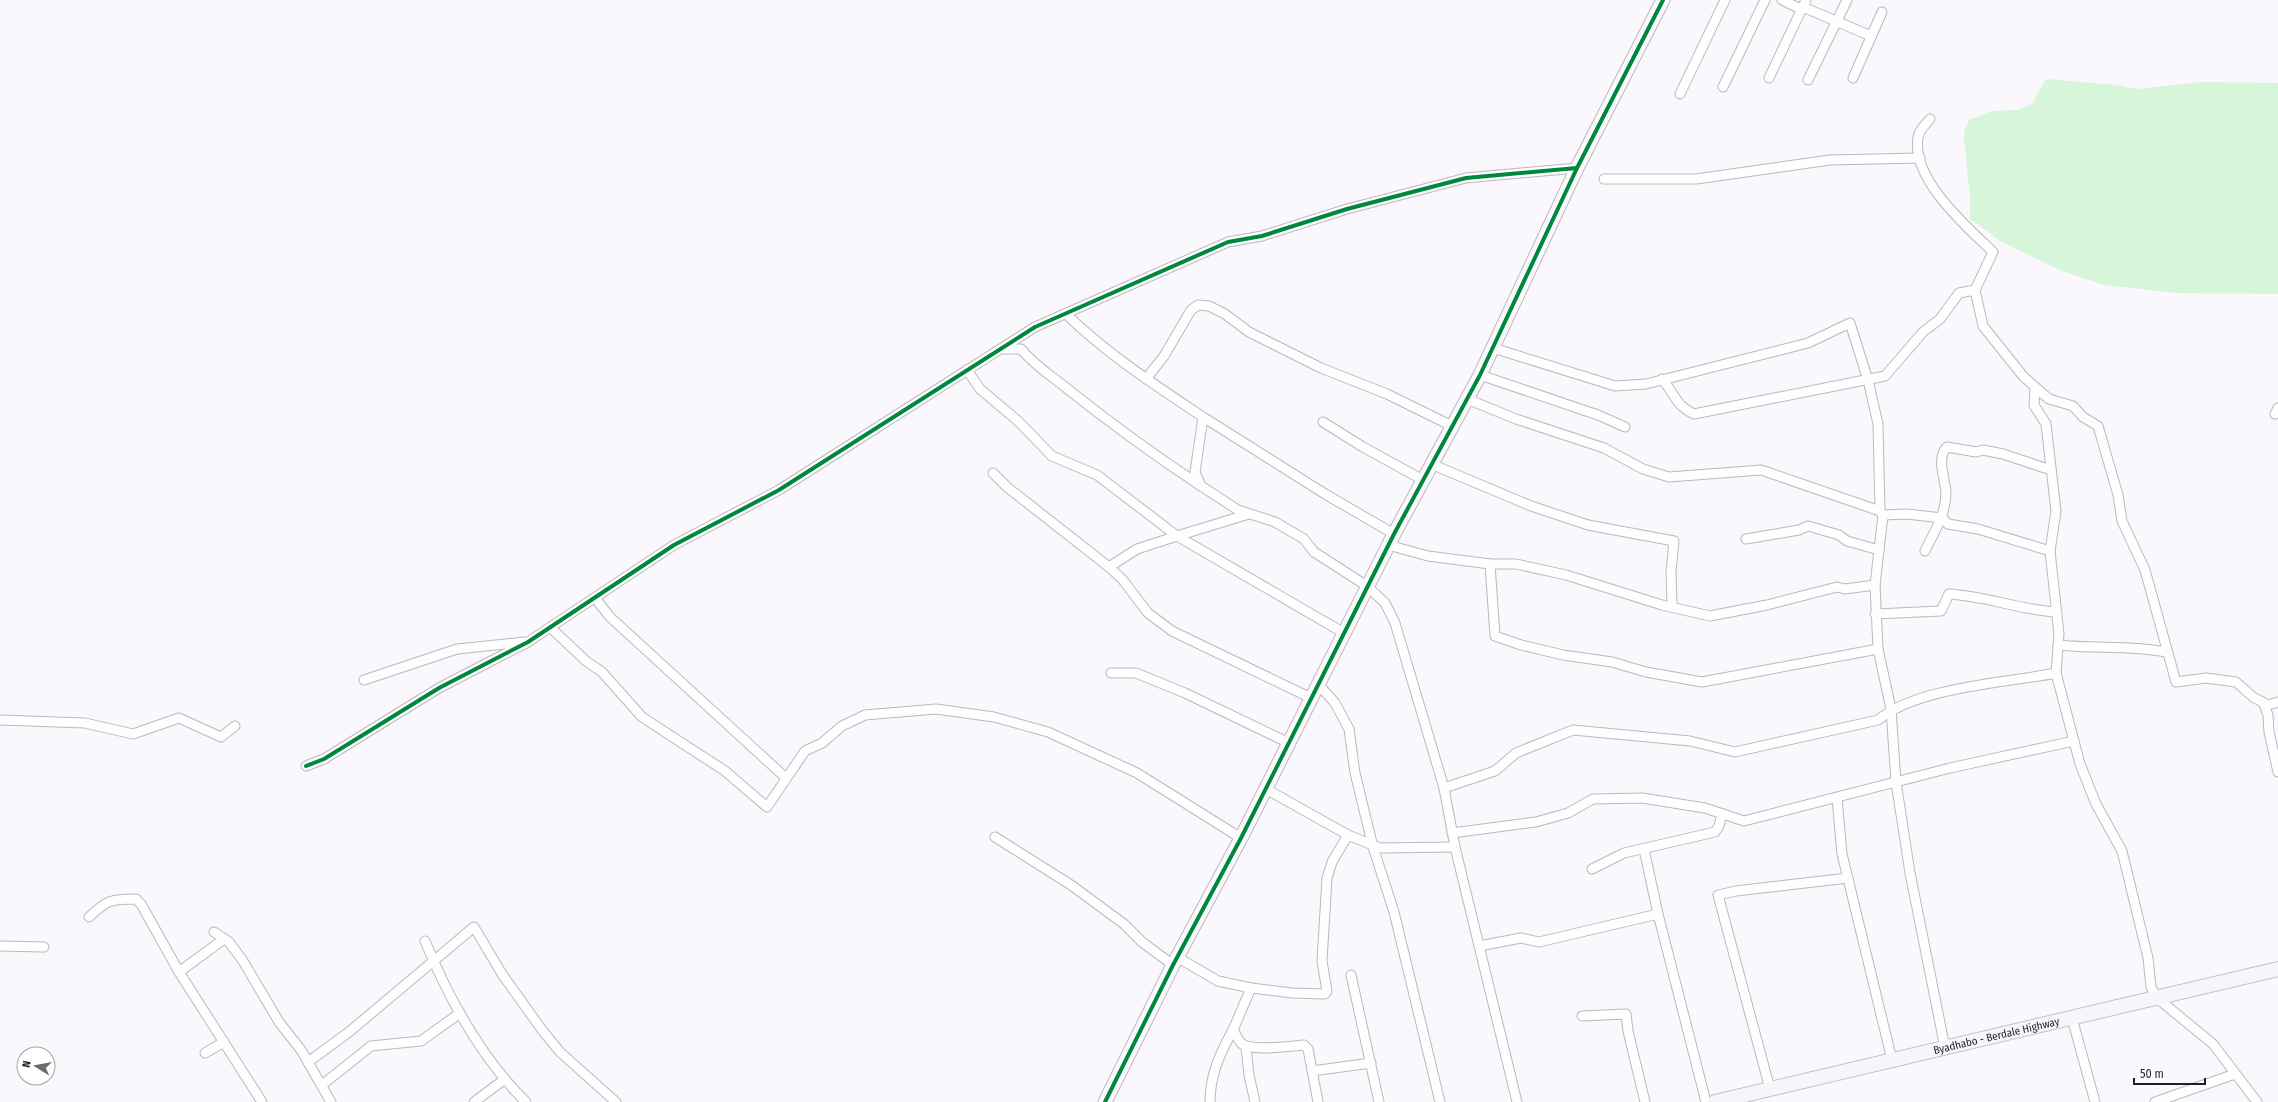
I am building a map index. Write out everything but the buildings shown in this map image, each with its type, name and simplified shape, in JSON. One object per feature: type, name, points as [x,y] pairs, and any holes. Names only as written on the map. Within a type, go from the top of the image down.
[{"type":"main road","name":"Byadhabo - Berdale Highway","points":[[1715,1102],[2278,970]]},
{"type":"street","points":[[1105,1102],[1175,961],[1266,789],[1391,539],[1480,375],[1577,168],[1663,0]]},
{"type":"street","points":[[1680,94],[1725,0]]},
{"type":"street","points":[[1723,87],[1765,0]]},
{"type":"street","points":[[1782,0],[1803,6],[1871,36]]},
{"type":"street","points":[[1808,80],[1847,0]]},
{"type":"street","points":[[1769,78],[1803,6]]},
{"type":"street","points":[[1854,78],[1882,12]]},
{"type":"street","points":[[1930,119],[1921,129],[1918,137],[1920,158],[1931,187],[1961,221],[1993,252],[1975,290],[1983,326],[2023,376],[2035,387],[2049,399],[2073,406],[2083,417],[2098,426],[2118,495],[2122,521],[2144,570],[2166,652],[2176,682],[2206,678],[2236,682],[2268,705],[2278,702]]},
{"type":"street","points":[[1604,179],[1696,179],[1830,160],[1920,158]]},
{"type":"street","points":[[306,766],[324,759],[439,688],[528,642],[674,545],[779,490],[1035,328],[1228,242],[1262,236],[1347,209],[1466,178],[1577,168]]},
{"type":"street","points":[[1662,380],[1670,388],[1681,407],[1694,414],[1885,376],[1922,332],[1940,319],[1959,293],[1975,290]]},
{"type":"street","points":[[1146,379],[1164,356],[1191,310],[1198,305],[1209,306],[1225,314],[1249,332],[1321,368],[1387,394],[1452,426]]},
{"type":"street","points":[[1066,314],[1092,339],[1146,379],[1325,494],[1391,539],[1428,556],[1490,564],[1516,564],[1566,575],[1662,605],[1672,606],[1710,616],[1767,605],[1837,587],[1845,589],[1875,585]]},
{"type":"street","points":[[1493,348],[1616,386],[1646,384],[1808,343],[1850,323],[1868,380],[1878,424],[1881,513],[1875,585],[1875,614],[1878,649],[1891,709],[1896,782],[1926,959],[1945,1048]]},
{"type":"street","points":[[1000,350],[1021,349],[1033,364],[1161,460],[1238,510],[1281,525],[1304,539],[1314,552],[1367,586],[1385,603],[1395,623],[1444,788],[1455,847],[1517,1102]]},
{"type":"street","points":[[967,370],[980,389],[1018,421],[1052,456],[1097,475],[1177,536],[1344,633]]},
{"type":"street","points":[[1480,375],[1598,415],[1625,427]]},
{"type":"street","points":[[2035,387],[2034,405],[2046,424],[2056,511],[2050,551],[2057,612],[2058,645],[2056,673],[2074,741],[2096,804],[2122,851],[2148,958],[2151,987],[2157,998],[2213,1044],[2257,1102]]},
{"type":"street","points":[[1467,399],[1516,419],[1604,448],[1643,469],[1669,478],[1761,470],[1881,513],[1942,518],[1948,524],[1978,529],[2050,551]]},
{"type":"street","points":[[1201,486],[1195,472],[1203,417]]},
{"type":"street","points":[[1323,422],[1363,447],[1423,480]]},
{"type":"street","points":[[1925,551],[1944,511],[1946,493],[1942,457],[1943,451],[1946,447],[1976,452],[1983,450],[2003,454],[2051,470]]},
{"type":"street","points":[[1431,464],[1532,506],[1588,525],[1674,541],[1671,572],[1672,606]]},
{"type":"street","points":[[993,473],[1007,486],[1109,567],[1122,579],[1148,613],[1172,631],[1311,698]]},
{"type":"street","points":[[1109,567],[1137,549],[1250,514]]},
{"type":"street","points":[[1746,539],[1800,530],[1808,526],[1839,535],[1847,540],[1879,550]]},
{"type":"street","points":[[1490,564],[1495,636],[1521,645],[1563,655],[1612,662],[1646,672],[1702,682],[1878,649]]},
{"type":"street","points":[[1875,614],[1941,611],[1949,594],[1976,596],[2022,609],[2057,612]]},
{"type":"street","points":[[595,598],[610,617],[786,778]]},
{"type":"street","points":[[551,628],[586,661],[602,672],[642,717],[725,771],[767,807],[804,751],[822,743],[842,726],[865,715],[936,709],[994,717],[1048,732],[1137,773],[1241,838]]},
{"type":"street","points":[[364,680],[457,649],[528,642]]},
{"type":"street","points":[[2058,645],[2084,648],[2144,647],[2166,652]]},
{"type":"street","points":[[1111,673],[1136,673],[1185,692],[1289,743]]},
{"type":"street","points":[[1444,788],[1495,771],[1516,754],[1573,730],[1690,741],[1735,752],[1878,720],[1891,709],[1918,699],[1966,688],[2056,673]]},
{"type":"street","points":[[1318,684],[1335,703],[1349,729],[1355,773],[1374,847],[1394,912],[1440,1102]]},
{"type":"street","points":[[2263,702],[2268,715],[2269,732],[2278,772]]},
{"type":"street","points":[[0,720],[85,723],[133,734],[179,718],[222,737],[235,726]]},
{"type":"street","points":[[1452,833],[1536,822],[1568,813],[1593,799],[1642,798],[1705,808],[1744,821],[1896,782],[2074,741]]},
{"type":"street","points":[[1266,789],[1374,847],[1455,847]]},
{"type":"street","points":[[1836,798],[1842,854],[1892,1060]]},
{"type":"street","points":[[1592,869],[1624,853],[1714,832],[1719,826],[1722,814]]},
{"type":"street","points":[[995,836],[1077,889],[1124,924],[1142,942],[1175,961],[1218,981],[1251,988],[1325,994],[1327,991],[1322,961],[1327,878],[1332,862],[1348,834]]},
{"type":"street","points":[[1644,849],[1658,914],[1706,1102]]},
{"type":"street","points":[[1770,1089],[1718,895],[1736,890],[1848,878]]},
{"type":"street","points":[[89,917],[104,903],[115,899],[136,899],[141,904],[180,972],[262,1102]]},
{"type":"street","points":[[1480,946],[1521,938],[1539,942],[1658,914]]},
{"type":"street","points":[[308,1062],[349,1032],[474,927],[502,974],[542,1030],[560,1052],[616,1102]]},
{"type":"street","points":[[214,932],[224,939],[243,961],[279,1022],[301,1050],[331,1102]]},
{"type":"street","points":[[180,972],[224,939]]},
{"type":"street","points":[[424,941],[460,1012],[485,1054],[526,1102]]},
{"type":"street","points":[[0,946],[44,947]]},
{"type":"street","points":[[1351,975],[1379,1102]]},
{"type":"street","points":[[1210,1102],[1213,1075],[1222,1050],[1234,1030],[1251,988]]},
{"type":"street","points":[[322,1085],[371,1046],[421,1041],[460,1012]]},
{"type":"street","points":[[1582,1016],[1626,1014],[1628,1031],[1645,1102]]},
{"type":"street","points":[[2072,1018],[2095,1102]]},
{"type":"street","points":[[1234,1030],[1240,1043],[1246,1047],[1304,1045],[1308,1049],[1318,1102]]},
{"type":"street","points":[[205,1053],[224,1042]]},
{"type":"street","points":[[1246,1047],[1254,1102]]},
{"type":"street","points":[[1312,1071],[1371,1063]]},
{"type":"street","points":[[2155,1102],[2235,1074]]},
{"type":"street","points":[[474,1102],[487,1098],[505,1079]]},
{"type":"green space","points":[[2046,79],[2116,85],[2136,89],[2203,82],[2278,83],[2278,294],[2176,293],[2104,285],[2062,271],[2002,242],[1970,219],[1970,197],[1964,138],[1965,129],[1969,120],[1992,111],[2017,110],[2032,104]]},
{"type":"cycle path","points":[[1105,1102],[1173,965],[1241,838],[1394,534],[1480,375],[1577,168],[1663,0]]},
{"type":"cycle path","points":[[306,766],[324,759],[439,688],[528,642],[674,545],[779,490],[1035,327],[1228,242],[1262,236],[1347,209],[1466,178],[1577,168]]}]
